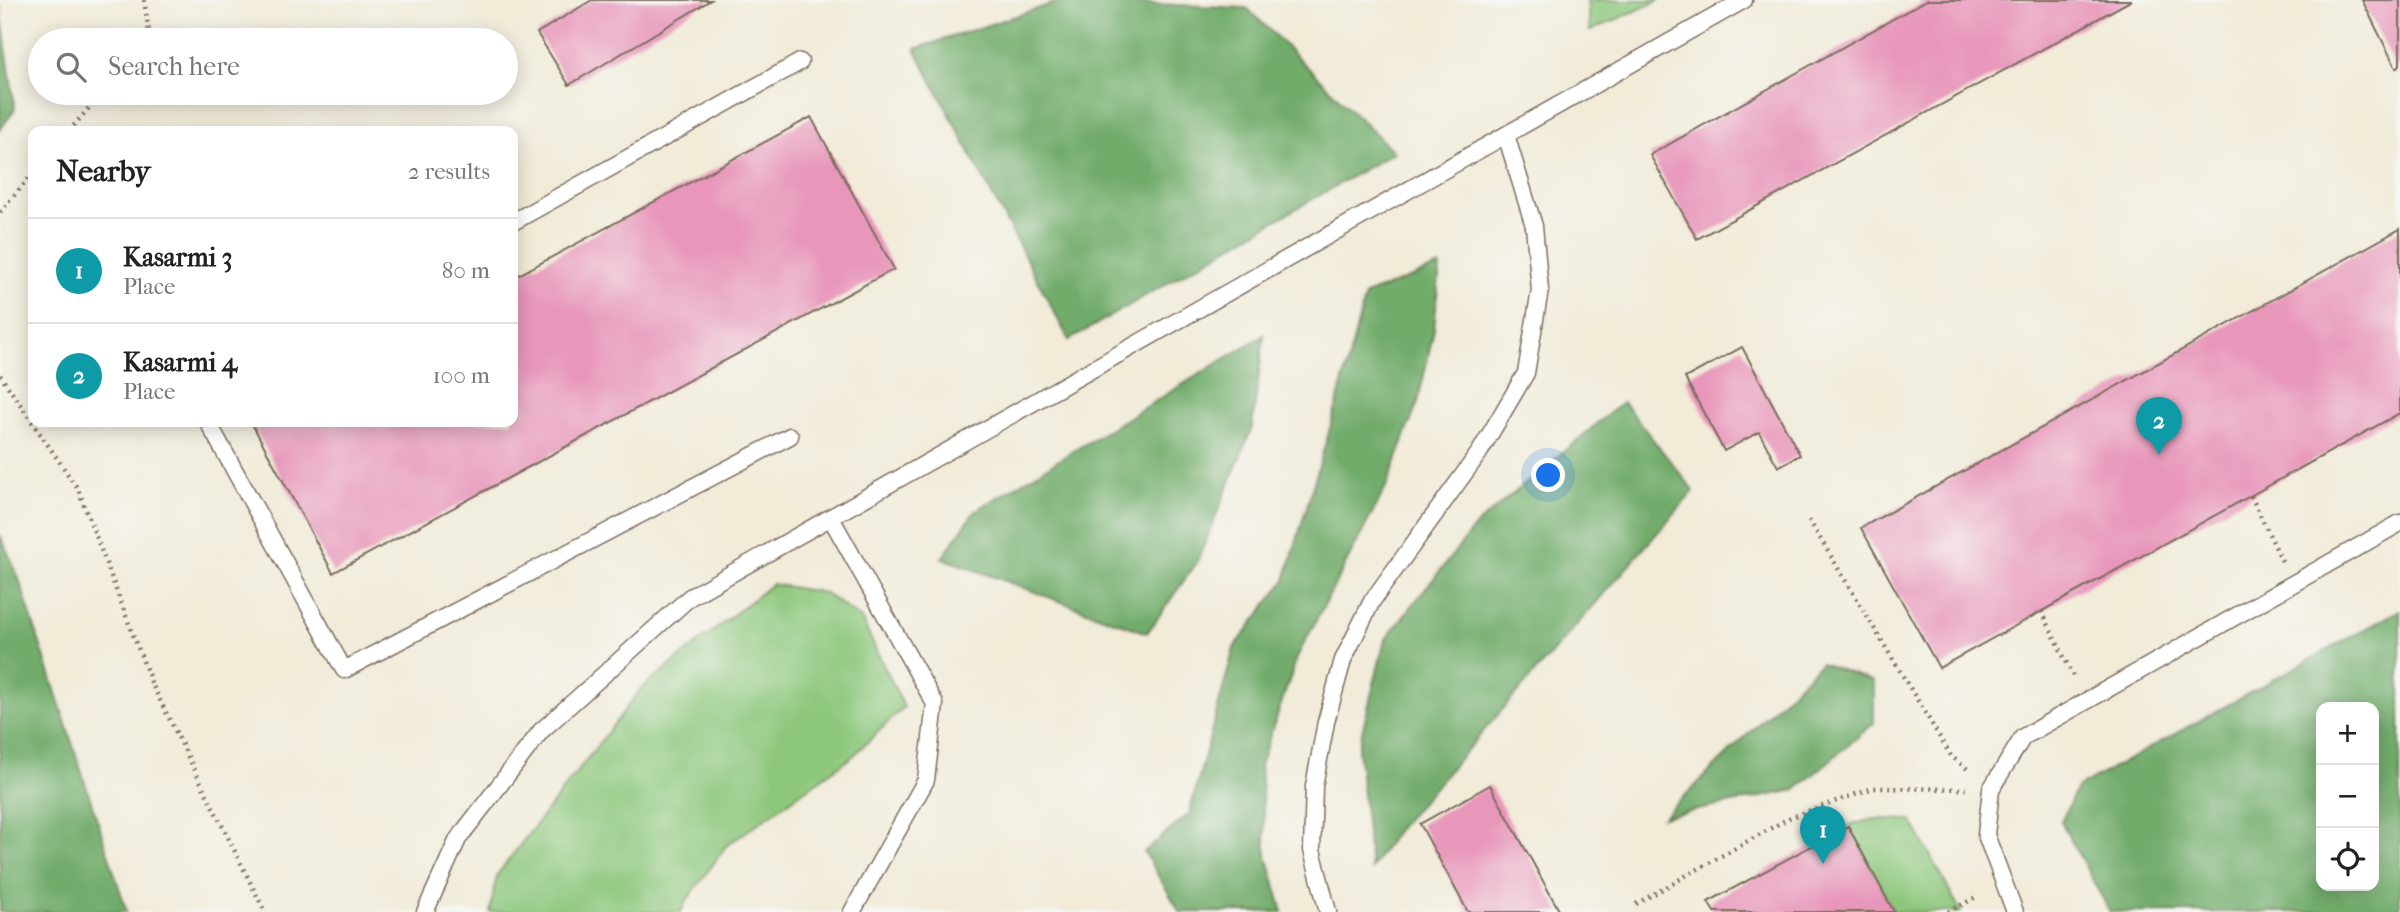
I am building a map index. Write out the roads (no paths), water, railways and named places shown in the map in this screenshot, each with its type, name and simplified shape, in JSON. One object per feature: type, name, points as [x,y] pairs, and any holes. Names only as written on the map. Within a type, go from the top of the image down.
[{"type":"lane","points":[[425,912],[458,839],[541,731],[690,597],[1744,0]]},
{"type":"lane","points":[[518,219],[800,62]]},
{"type":"lane","points":[[1328,912],[1312,850],[1314,786],[1326,722],[1343,660],[1372,601],[1479,453],[1526,373],[1540,290],[1539,277],[1534,226],[1506,135]]},
{"type":"lane","points":[[211,427],[344,670],[790,436]]},
{"type":"lane","points":[[831,517],[935,704],[926,780],[852,912]]},
{"type":"lane","points":[[2015,912],[1986,835],[1991,789],[2024,737],[2400,523]]},
{"type":"place","name":"Kasarmi 4","points":[[2159,455]]},
{"type":"place","name":"Kasarmi 3","points":[[1823,864]]}]
